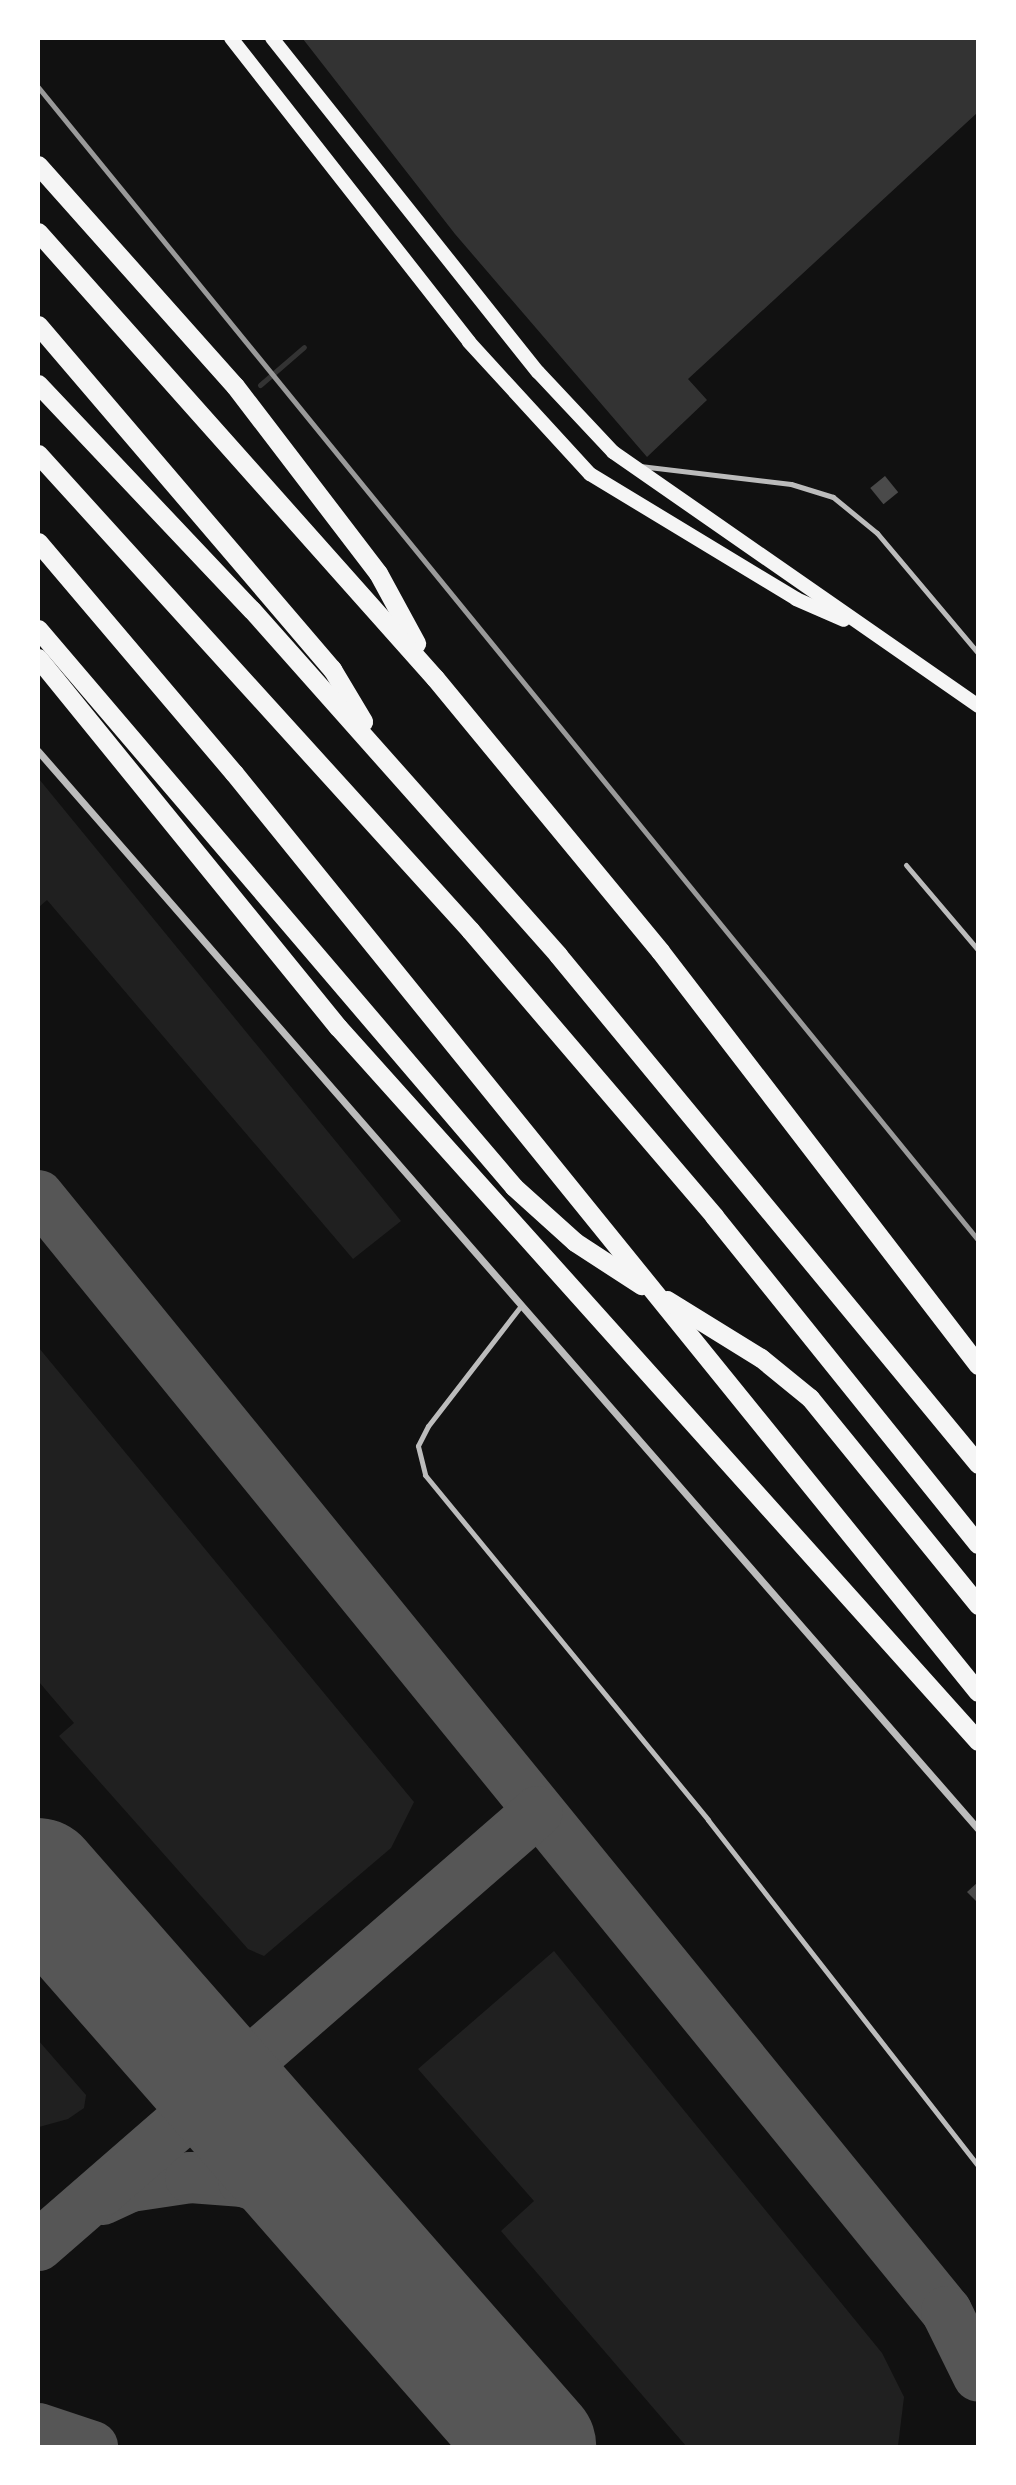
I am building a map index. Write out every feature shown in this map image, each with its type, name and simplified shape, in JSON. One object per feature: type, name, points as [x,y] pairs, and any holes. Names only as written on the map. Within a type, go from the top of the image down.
[{"type":"highway","points":[[38,165],[235,386],[379,573],[435,678]]},
{"type":"highway","points":[[38,232],[435,678],[660,951],[978,1365]]},
{"type":"highway","points":[[38,325],[332,669],[387,761]]},
{"type":"highway","points":[[38,384],[387,761],[724,1150],[978,1464]]},
{"type":"highway","points":[[38,454],[470,930],[714,1216],[978,1544]]},
{"type":"highway","points":[[38,542],[234,773],[978,1692]]},
{"type":"highway","points":[[38,629],[343,986],[545,1217],[599,1259],[761,1358],[847,1437],[978,1605]]},
{"type":"highway","points":[[38,658],[338,1027],[978,1741]]},
{"type":"main road","points":[[231,38],[469,342],[590,474],[796,599],[874,634]]},
{"type":"main road","points":[[272,38],[538,372],[632,465],[978,706]]},
{"type":"street","points":[[38,751],[520,1307],[978,1829]]},
{"type":"lane","points":[[632,465],[790,484],[833,497],[877,533],[978,653]]},
{"type":"lane","points":[[906,865],[978,950]]},
{"type":"lane","points":[[520,1307],[428,1426],[418,1446],[425,1475],[708,1820],[978,2166]]},
{"type":"shaded area","points":[[303,39],[977,39],[977,113],[688,379],[707,400],[647,457],[455,234]]},
{"type":"shaded area","points":[[39,779],[401,1221],[353,1259],[47,900],[39,907]]},
{"type":"shaded area","points":[[39,1348],[414,1802],[391,1848],[264,1956],[248,1949],[59,1736],[74,1723],[39,1682]]},
{"type":"shaded area","points":[[554,1951],[882,2353],[904,2397],[898,2446],[686,2446],[501,2231],[534,2201],[418,2069]]},
{"type":"shaded area","points":[[38,2040],[86,2095],[84,2108],[68,2119],[39,2127]]},
{"type":"building","points":[[885,476],[898,492],[883,504],[870,488]]},
{"type":"building","points":[[978,1882],[978,1903],[967,1892]]},
{"type":"waterway","points":[[260,385],[304,347]]},
{"type":"taxiway","points":[[38,1195],[946,2311],[978,2376]]},
{"type":"taxiway","points":[[38,2245],[537,1811]]},
{"type":"taxiway","points":[[102,2199],[130,2186],[190,2177],[243,2181],[299,2200],[378,2269]]},
{"type":"taxiway","points":[[38,2428],[92,2446]]},
{"type":"runway","points":[[38,1880],[534,2446]]},
{"type":"railway","points":[[38,87],[978,1240]]}]
